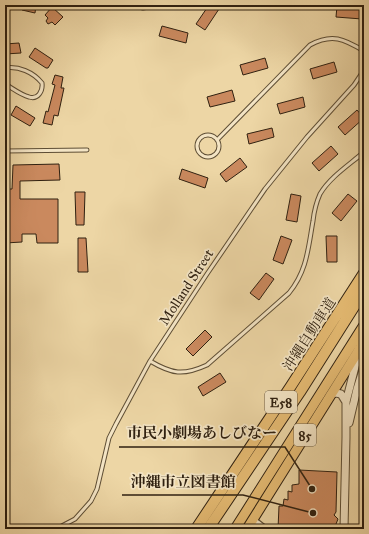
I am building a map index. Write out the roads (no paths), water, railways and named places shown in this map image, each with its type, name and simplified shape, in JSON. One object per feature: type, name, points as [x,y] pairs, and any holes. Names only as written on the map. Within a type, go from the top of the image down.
[{"type":"highway","name":"沖縄自動車道","points":[[196,529],[292,386],[364,273]]},
{"type":"highway","name":"沖縄自動車道","points":[[208,529],[300,392],[364,291]]},
{"type":"main road","name":"85","points":[[235,529],[364,326]]},
{"type":"main road","name":"85","points":[[247,529],[254,520],[362,343]]},
{"type":"street","points":[[344,529],[346,402],[362,343],[364,326]]},
{"type":"street","points":[[337,369],[345,361],[355,345],[362,343]]},
{"type":"street","points":[[346,437],[357,389],[364,367]]},
{"type":"street","points":[[330,396],[336,393],[341,394],[346,402]]},
{"type":"street","points":[[244,515],[254,520],[265,529]]},
{"type":"lane","points":[[133,5],[144,8],[159,5]]},
{"type":"lane","points":[[217,140],[310,45],[324,39],[339,38],[346,40],[364,51]]},
{"type":"lane","points":[[5,68],[16,68],[27,72],[40,80],[42,87],[41,91],[36,96],[29,97],[5,84]]},
{"type":"lane","name":"Molland Street","points":[[56,529],[75,519],[91,501],[96,489],[109,438],[150,361],[265,189],[307,137],[354,85],[364,70]]},
{"type":"lane","points":[[208,135],[217,140],[218,148],[215,154],[208,157],[200,154],[197,150],[196,145],[200,138],[208,135]]},
{"type":"lane","points":[[5,151],[87,150]]},
{"type":"lane","points":[[150,361],[166,370],[175,372],[197,369],[207,365],[288,293],[297,283],[305,262],[315,207],[319,196],[331,180],[364,152]]},
{"type":"place","name":"市民小劇場あしびなー","points":[[312,489]]},
{"type":"place","name":"沖縄市立図書館","points":[[313,513]]}]
